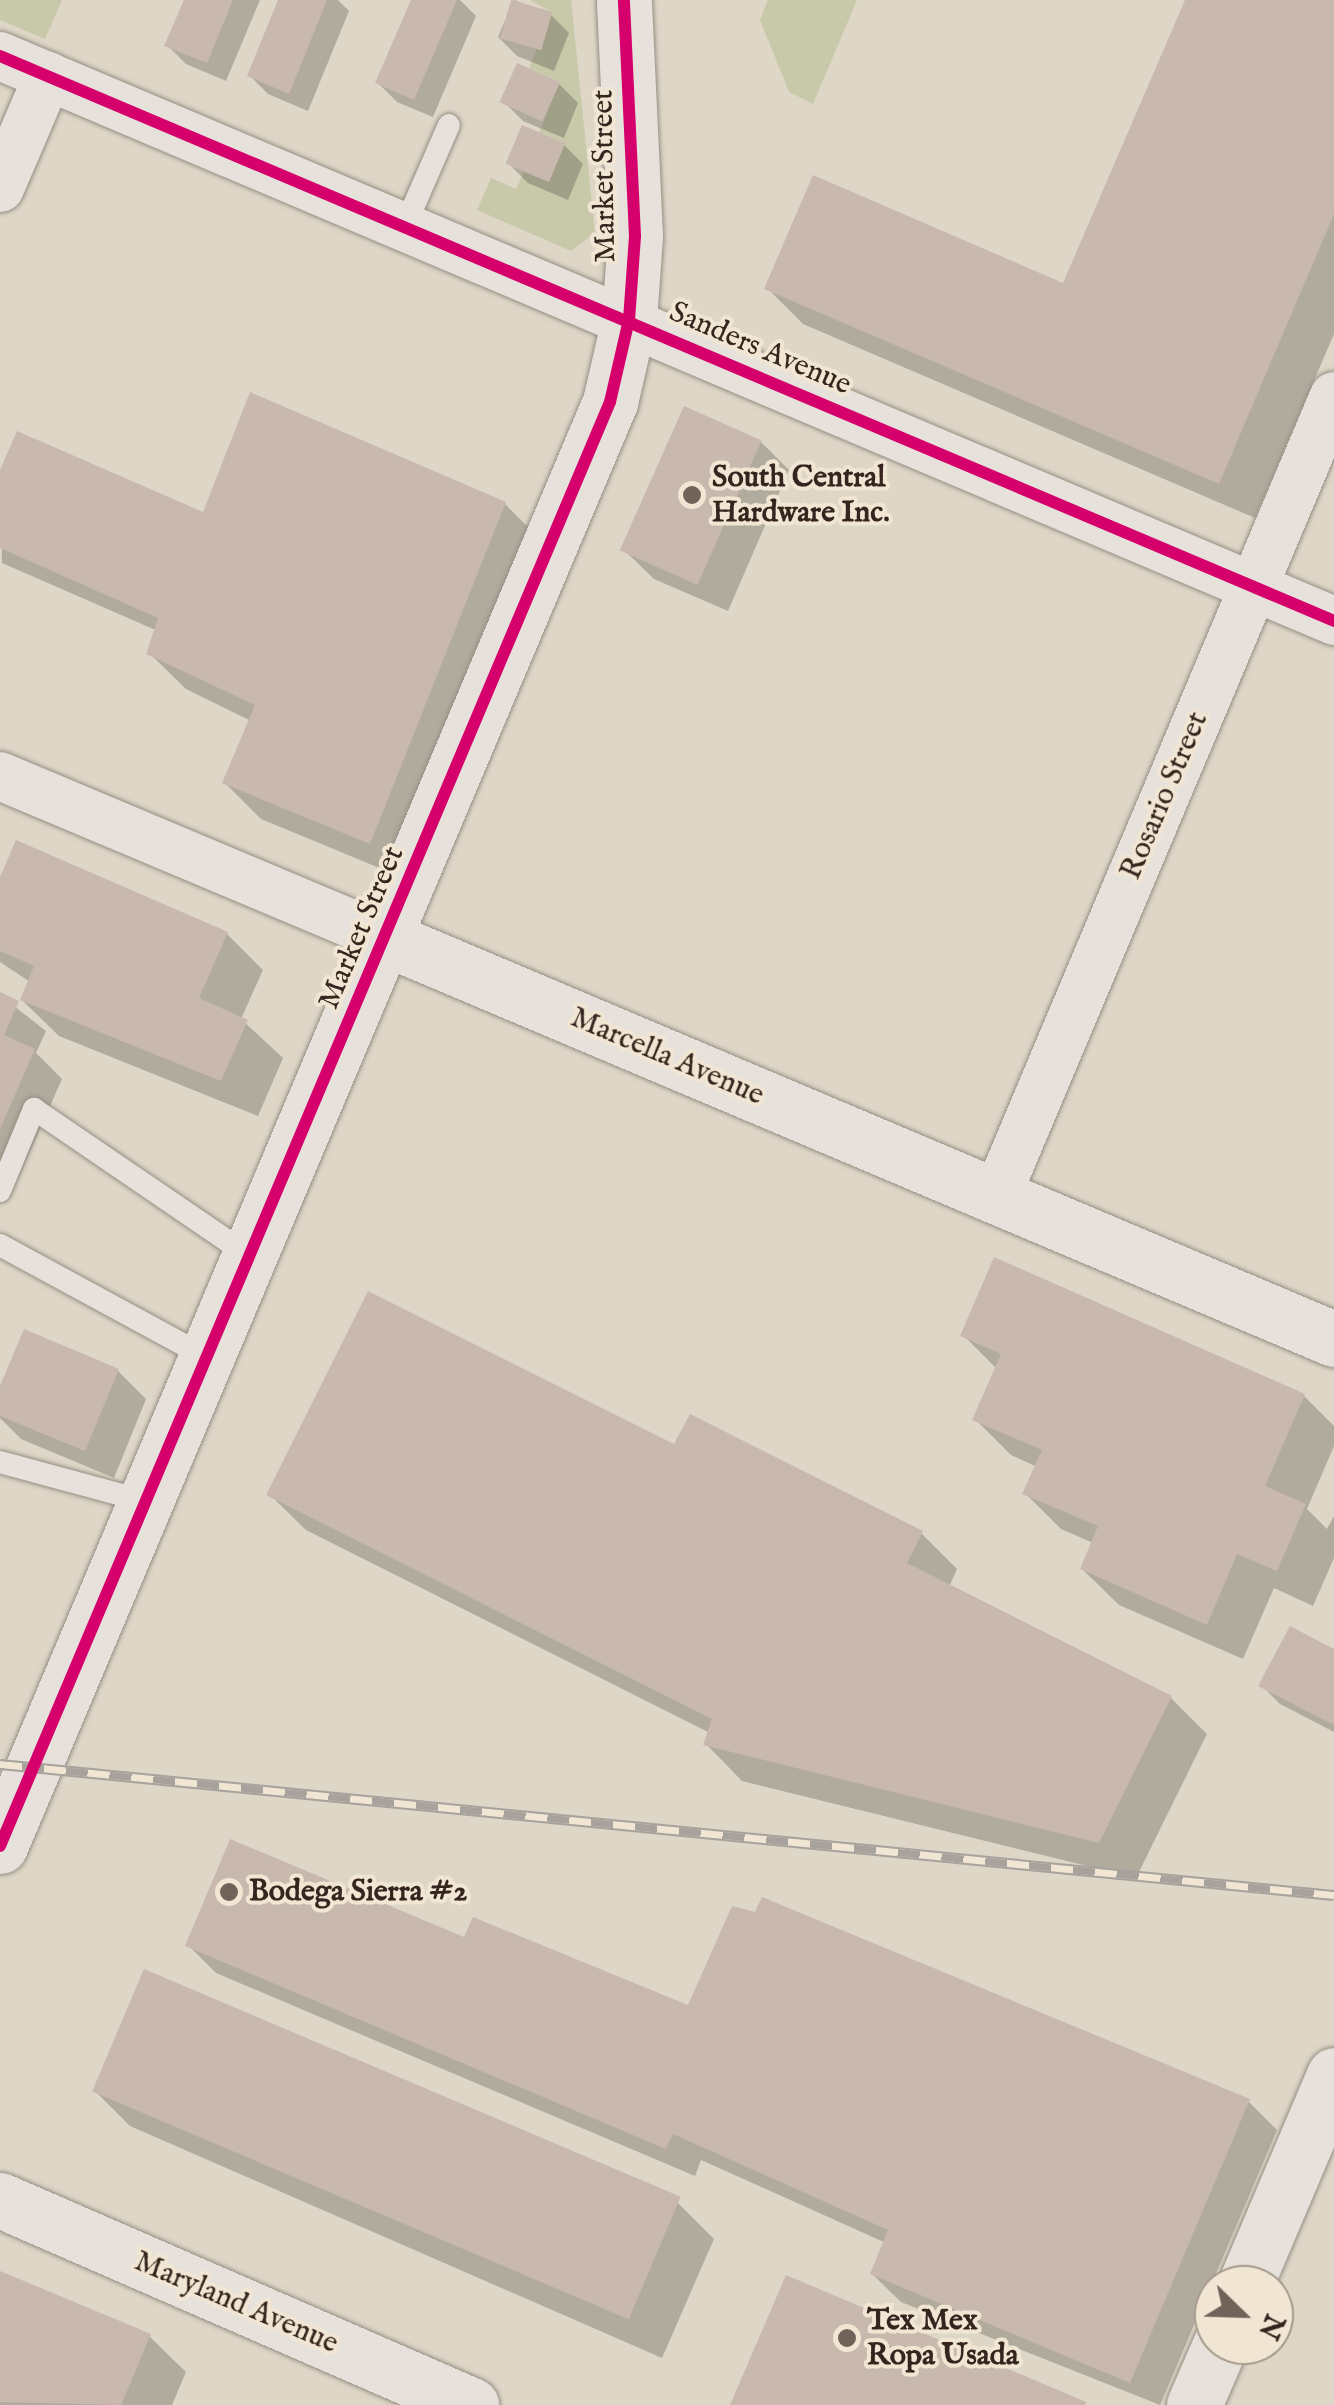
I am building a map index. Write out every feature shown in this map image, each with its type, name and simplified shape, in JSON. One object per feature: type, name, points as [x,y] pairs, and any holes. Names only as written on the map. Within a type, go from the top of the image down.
[{"type":"street","name":"Market Street","points":[[0,1846],[610,402],[629,320],[635,236],[624,0]]},
{"type":"street","name":"Sanders Avenue","points":[[0,56],[1334,621]]},
{"type":"street","points":[[0,188],[48,76]]},
{"type":"street","name":"Rosario Street","points":[[997,1196],[1334,396]]},
{"type":"street","name":"Marcella Avenue","points":[[0,776],[1334,1339]]},
{"type":"street","points":[[1253,2265],[1334,2075]]},
{"type":"street","name":"Maryland Avenue","points":[[0,2200],[471,2405]]},
{"type":"street","points":[[1194,2405],[1211,2365]]},
{"type":"lane","points":[[406,226],[450,125]]},
{"type":"lane","points":[[0,1191],[34,1110],[251,1257]]},
{"type":"lane","points":[[0,1245],[208,1358]]},
{"type":"lane","points":[[0,1462],[147,1502]]},
{"type":"green space","points":[[0,0],[62,0],[45,39],[0,20]]},
{"type":"green space","points":[[530,0],[571,0],[595,233],[571,251],[477,210],[491,178],[516,189],[524,172],[549,182],[565,143],[539,132],[560,82],[529,68],[552,12]]},
{"type":"green space","points":[[768,0],[857,0],[813,104],[789,92],[760,20]]},
{"type":"building","points":[[184,0],[233,0],[207,63],[164,46]]},
{"type":"building","points":[[278,0],[327,0],[289,94],[247,76]]},
{"type":"building","points":[[411,0],[457,0],[414,100],[375,83]]},
{"type":"building","points":[[511,0],[552,12],[541,50],[500,38]]},
{"type":"building","points":[[1185,0],[1334,0],[1334,214],[1219,484],[764,289],[813,175],[1063,283]]},
{"type":"building","points":[[517,63],[560,82],[542,121],[500,102]]},
{"type":"building","points":[[522,125],[565,143],[549,182],[506,164]]},
{"type":"building","points":[[250,392],[506,502],[370,844],[222,783],[255,705],[146,654],[158,618],[0,548],[0,470],[17,431],[203,512]]},
{"type":"building","name":"South Central Hardware Inc.","points":[[684,406],[762,441],[697,585],[620,550]]},
{"type":"building","points":[[16,840],[228,932],[199,998],[248,1020],[221,1081],[20,1000],[34,966],[0,951],[0,877]]},
{"type":"building","points":[[0,992],[19,1001],[4,1035],[35,1049],[0,1129]]},
{"type":"building","points":[[994,1257],[1305,1394],[1265,1486],[1306,1504],[1277,1571],[1237,1554],[1207,1625],[1080,1569],[1098,1526],[1022,1494],[1042,1450],[972,1420],[1001,1354],[960,1336]]},
{"type":"building","points":[[368,1291],[674,1444],[690,1414],[923,1531],[907,1563],[1172,1696],[1099,1843],[703,1745],[712,1719],[266,1495]]},
{"type":"building","points":[[24,1329],[119,1369],[85,1451],[0,1416],[0,1386]]},
{"type":"building","points":[[1290,1626],[1334,1649],[1334,1725],[1258,1686]]},
{"type":"building","points":[[230,1839],[464,1937],[473,1917],[688,2005],[732,1906],[755,1912],[762,1897],[1250,2099],[1130,2383],[870,2274],[888,2230],[673,2134],[666,2149],[185,1946]]},
{"type":"building","points":[[144,1969],[681,2197],[629,2319],[92,2091]]},
{"type":"building","points":[[0,2271],[151,2334],[121,2405],[0,2402]]},
{"type":"building","name":"Tex Mex Ropa Usada","points":[[786,2275],[1086,2402],[1085,2405],[730,2405]]},
{"type":"railway","points":[[0,1764],[1334,1895]]},
{"type":"cycle path","points":[[0,1846],[610,402],[629,320],[635,236],[624,0]]},
{"type":"cycle path","points":[[0,56],[1334,621]]},
{"type":"place","name":"South Central Hardware Inc.","points":[[692,495]]},
{"type":"place","name":"Bodega Sierra #2","points":[[229,1892]]},
{"type":"place","name":"Tex Mex Ropa Usada","points":[[847,2338]]}]
